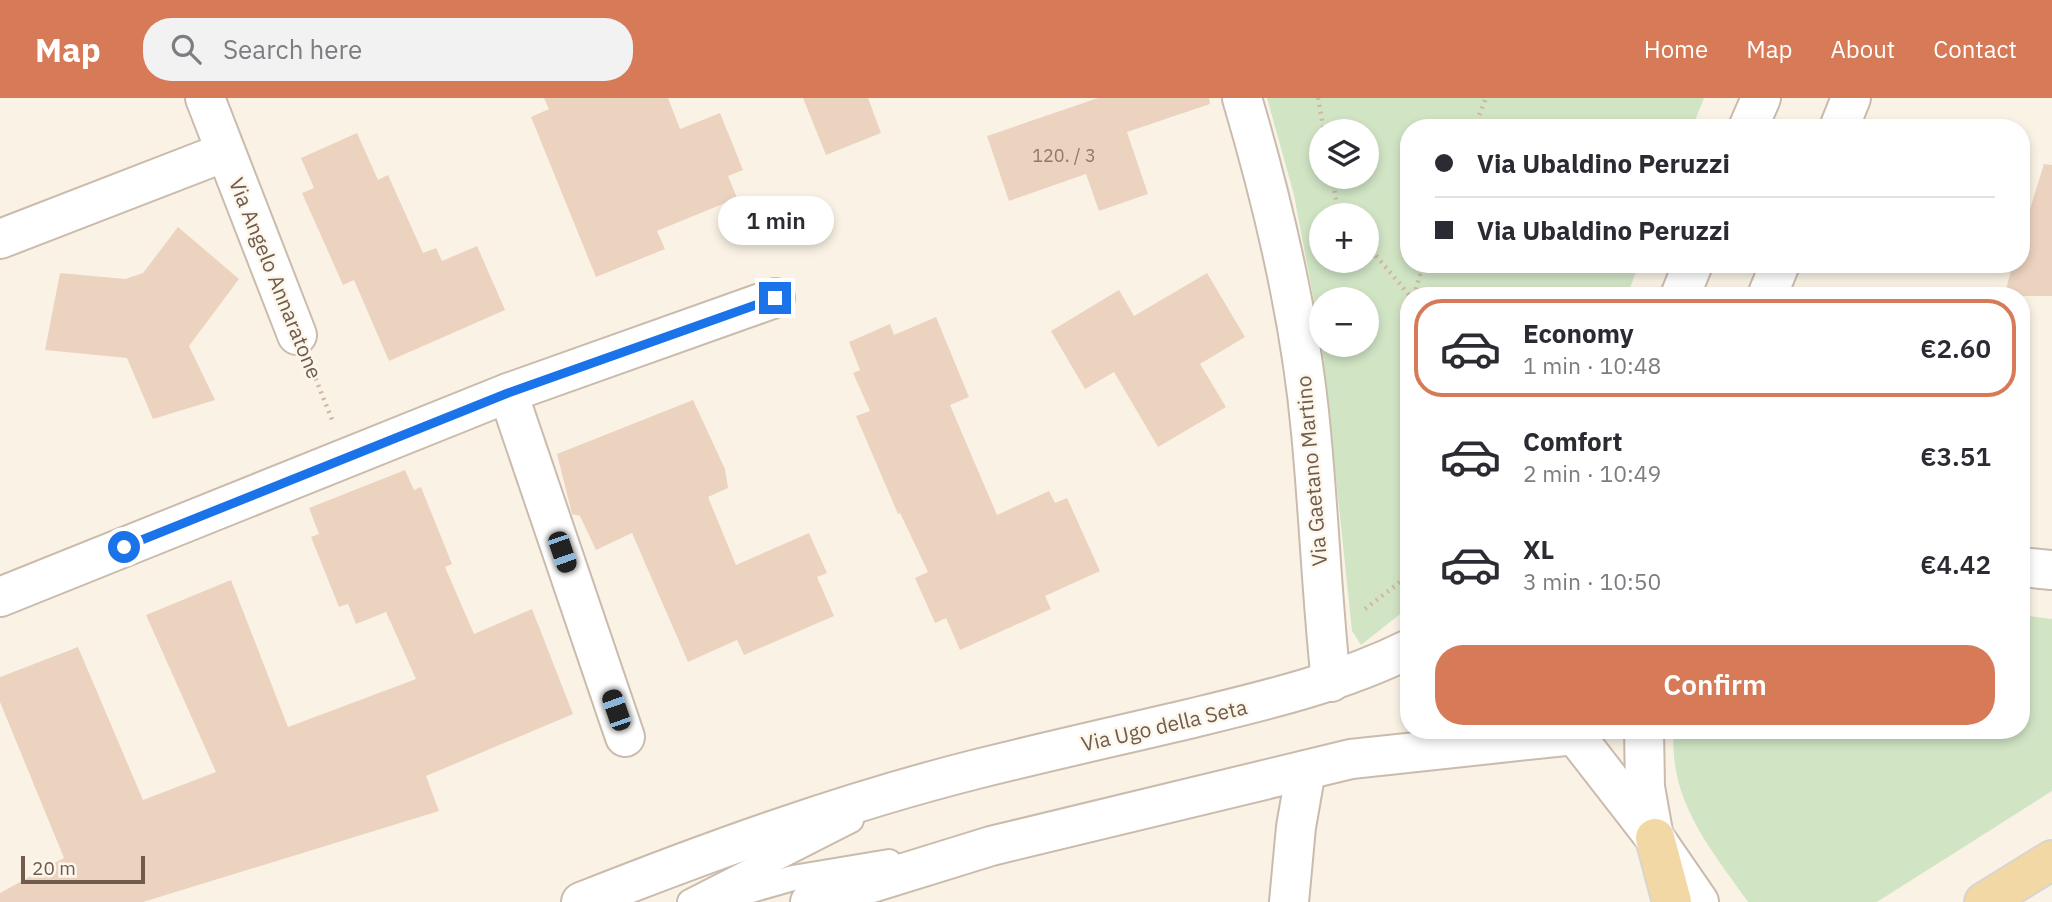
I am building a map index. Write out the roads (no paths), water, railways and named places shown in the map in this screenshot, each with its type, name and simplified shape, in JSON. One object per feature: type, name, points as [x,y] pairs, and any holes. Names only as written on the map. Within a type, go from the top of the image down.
[{"type":"main road","points":[[1655,838],[1672,902]]},
{"type":"main road","points":[[1984,902],[2052,860]]},
{"type":"street","name":"Via Angelo Annaratone","points":[[205,98],[297,335]]},
{"type":"street","name":"Via Gaetano Martino","points":[[1242,98],[1267,190],[1294,316],[1311,430],[1331,682]]},
{"type":"street","points":[[1752,119],[1760,98]]},
{"type":"street","points":[[1843,119],[1851,98]]},
{"type":"street","points":[[0,239],[225,152]]},
{"type":"street","points":[[0,597],[508,393],[775,298]]},
{"type":"street","points":[[508,393],[625,737]]},
{"type":"street","points":[[2030,568],[2052,570]]},
{"type":"street","name":"Via Ugo della Seta","points":[[581,902],[721,847],[973,770],[1292,694],[1331,682],[1400,653]]},
{"type":"street","points":[[1350,760],[1400,738]]},
{"type":"street","points":[[810,902],[991,846],[1306,770],[1350,760],[1517,739]]},
{"type":"street","points":[[1578,739],[1655,838],[1699,902]]},
{"type":"street","points":[[1644,739],[1645,787],[1655,838]]},
{"type":"street","points":[[1289,902],[1296,827],[1306,770]]},
{"type":"lane","name":"Via Ugo della Seta","points":[[690,902],[915,788]]},
{"type":"lane","points":[[709,902],[793,878],[991,846]]}]
